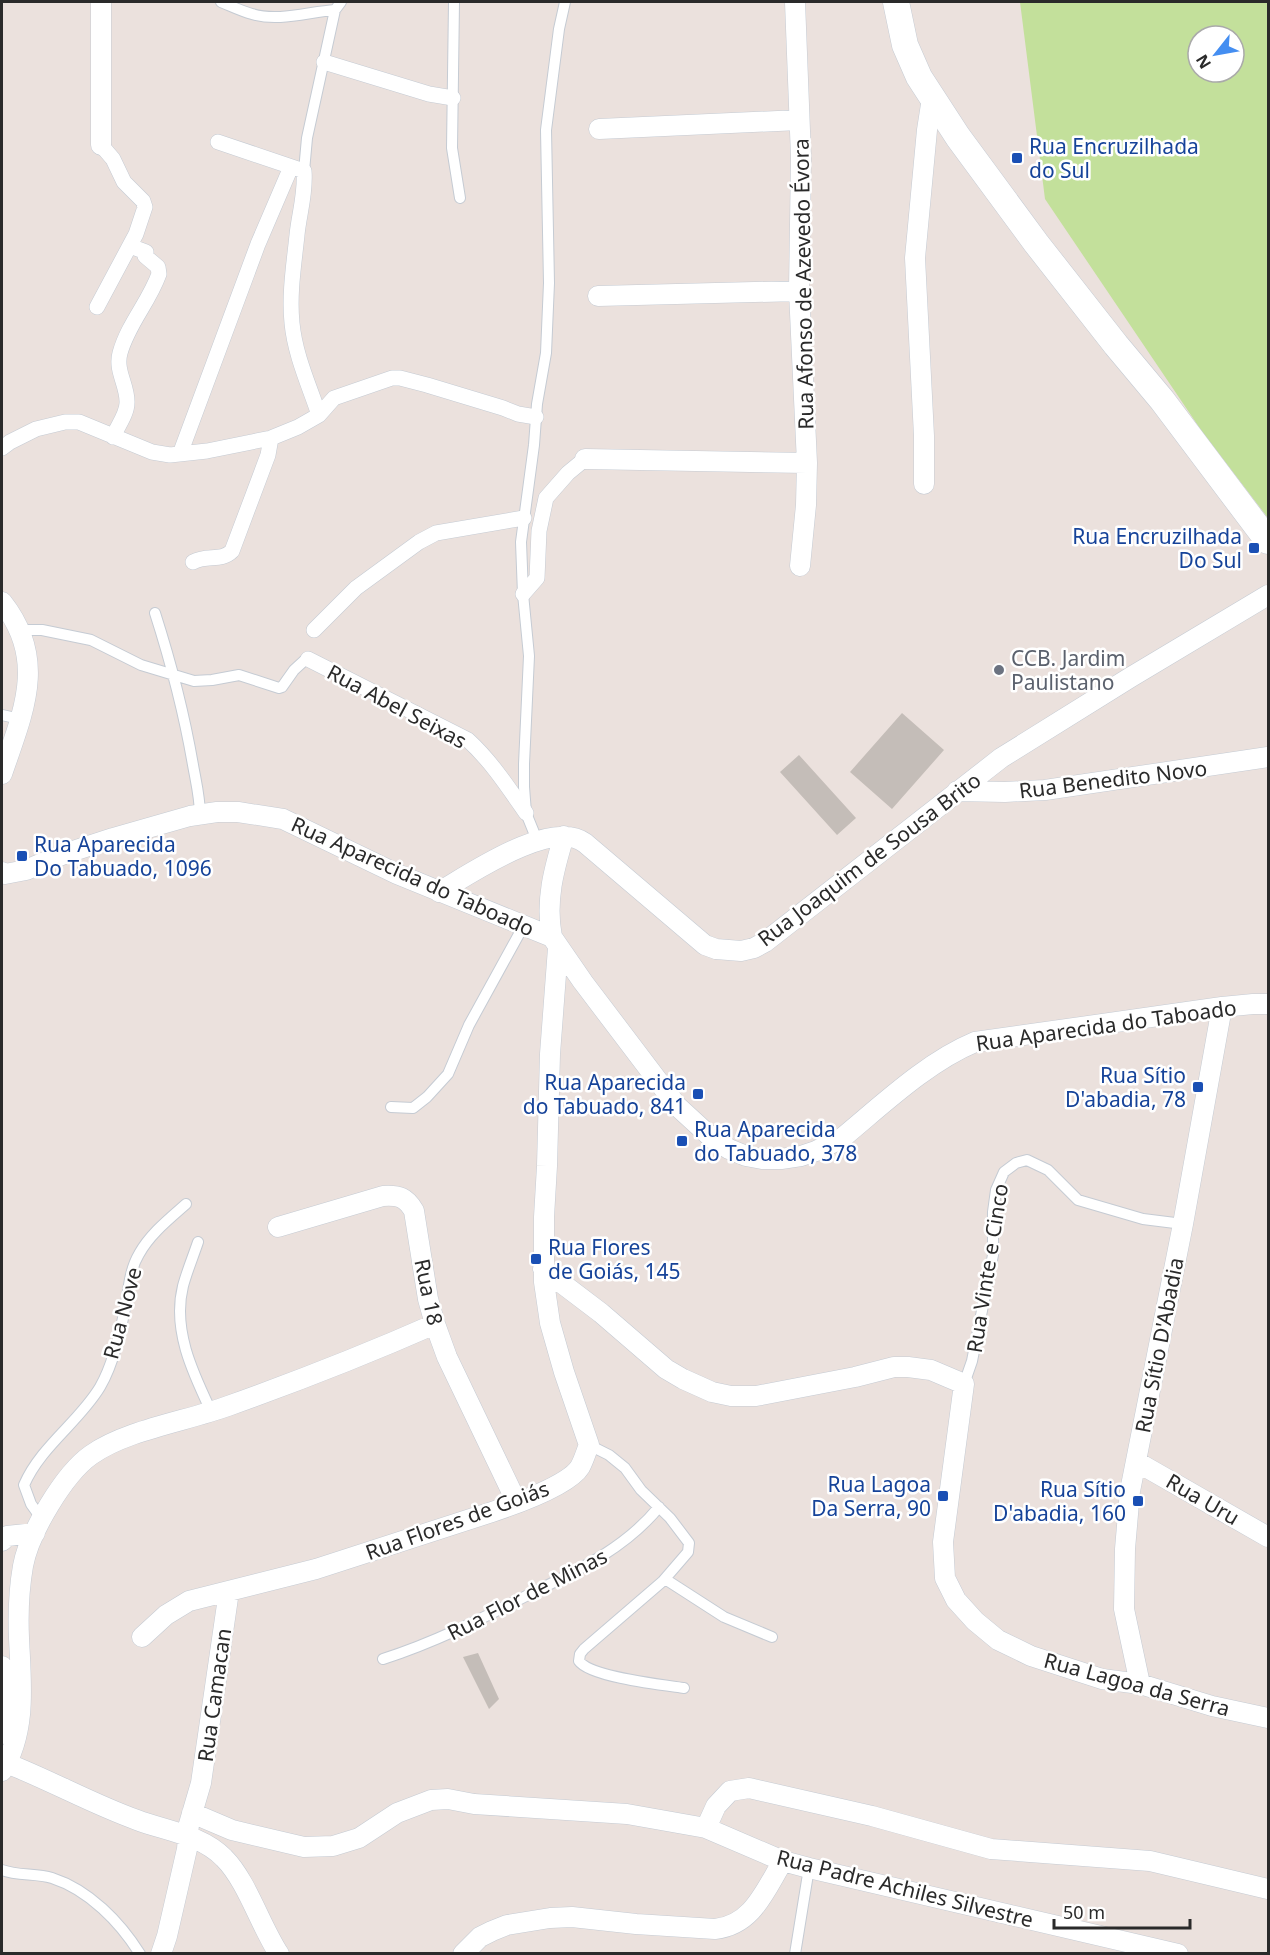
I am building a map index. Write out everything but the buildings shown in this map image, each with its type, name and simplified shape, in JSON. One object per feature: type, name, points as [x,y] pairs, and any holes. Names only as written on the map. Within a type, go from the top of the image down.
[{"type":"street","points":[[97,307],[130,246],[143,215],[144,204],[124,182],[113,159],[101,145],[101,2]]},
{"type":"street","name":"Rua Afonso de Azevedo Évora","points":[[795,2],[801,157],[799,291],[807,462],[806,505],[800,566]]},
{"type":"street","points":[[896,2],[905,45],[919,77],[932,98],[1036,243],[1162,400],[1269,541]]},
{"type":"street","points":[[324,62],[401,86],[453,98]]},
{"type":"street","points":[[924,484],[924,436],[915,258],[932,98]]},
{"type":"street","points":[[599,129],[799,120]]},
{"type":"street","points":[[218,142],[297,169],[305,180],[294,263],[292,323],[299,359],[319,415]]},
{"type":"street","points":[[180,454],[258,244],[297,169]]},
{"type":"street","points":[[113,437],[128,404],[120,372],[119,355],[129,330],[159,274],[158,267],[146,256],[146,252],[130,246]]},
{"type":"street","points":[[598,296],[799,291]]},
{"type":"street","points":[[2,448],[36,429],[65,422],[79,422],[152,452],[170,455],[207,451],[271,438],[319,415],[328,403],[342,394],[383,380],[400,378],[496,405],[518,414],[536,417]]},
{"type":"street","points":[[193,562],[203,558],[225,557],[232,551],[268,455],[271,438]]},
{"type":"street","points":[[523,594],[537,578],[539,531],[546,498],[568,473],[585,459],[807,462]]},
{"type":"street","points":[[314,630],[356,588],[419,542],[436,533],[524,518]]},
{"type":"street","name":"Rua Joaquim de Sousa Brito","points":[[564,836],[585,843],[705,945],[716,950],[741,951],[754,948],[823,898],[1001,758],[1131,676],[1269,595]]},
{"type":"street","points":[[2,603],[20,630],[29,676],[25,706],[11,717],[2,774]]},
{"type":"street","name":"Rua Abel Seixas","points":[[308,659],[468,740],[499,775],[526,813]]},
{"type":"street","name":"Rua Benedito Novo","points":[[957,791],[1045,790],[1269,757]]},
{"type":"street","name":"Rua Aparecida do Taboado","points":[[3,875],[26,870],[64,854],[169,821],[200,815],[238,812],[284,819],[439,892],[524,926],[555,942],[677,1106],[713,1139],[729,1149],[762,1159],[801,1156],[842,1138],[932,1066],[975,1042],[1222,1007],[1269,1004]]},
{"type":"street","points":[[439,892],[497,859],[537,840],[564,836],[549,894],[550,922],[555,942],[543,1269],[547,1308],[564,1372],[589,1444]]},
{"type":"street","name":"Rua Sítio D'Abadia","points":[[1140,1684],[1124,1609],[1130,1491],[1183,1224],[1222,1007]]},
{"type":"street","name":"Rua 18","points":[[278,1227],[383,1196],[397,1195],[409,1202],[414,1211],[435,1324],[447,1357],[517,1503]]},
{"type":"street","points":[[543,1269],[601,1313],[666,1368],[683,1379],[712,1392],[731,1396],[756,1396],[908,1366],[931,1370],[964,1384]]},
{"type":"street","points":[[279,1953],[269,1940],[236,1872],[213,1848],[188,1836],[136,1820],[3,1769],[15,1738],[22,1700],[19,1637],[23,1563],[38,1526],[64,1484],[88,1457],[105,1446],[211,1412],[325,1371],[435,1324]]},
{"type":"street","name":"Rua Lagoa da Serra","points":[[964,1384],[943,1542],[945,1578],[956,1600],[975,1621],[998,1640],[1031,1656],[1102,1679],[1140,1684],[1212,1706],[1269,1718]]},
{"type":"street","name":"Rua Flores de Goiás","points":[[142,1637],[166,1615],[189,1601],[316,1569],[517,1503],[564,1481],[579,1468],[589,1444]]},
{"type":"street","name":"Rua Uru","points":[[1137,1462],[1269,1537]]},
{"type":"street","points":[[2,1541],[7,1536],[38,1526]]},
{"type":"street","name":"Rua Camacan","points":[[161,1953],[188,1849],[188,1836],[195,1806],[229,1591]]},
{"type":"street","points":[[2,1666],[6,1730],[8,1735],[15,1738]]},
{"type":"street","points":[[706,1828],[716,1806],[730,1791],[749,1788],[872,1816],[991,1849],[1150,1861],[1269,1888]]},
{"type":"street","name":"Rua Padre Achiles Silvestre","points":[[195,1806],[232,1830],[304,1847],[333,1846],[359,1838],[397,1813],[431,1800],[448,1799],[474,1804],[627,1814],[706,1828],[783,1861],[809,1868],[1178,1953]]},
{"type":"street","points":[[463,1953],[480,1937],[492,1931],[507,1925],[550,1918],[572,1917],[636,1924],[726,1928],[744,1919],[751,1912],[783,1861]]},
{"type":"lane","points":[[454,2],[452,148],[460,198]]},
{"type":"lane","points":[[537,840],[526,813],[524,764],[529,656],[521,542],[548,334],[546,130],[559,29],[565,2]]},
{"type":"lane","points":[[227,3],[252,14],[266,16],[291,16],[320,6],[338,6],[307,138],[297,169]]},
{"type":"lane","points":[[155,613],[174,675],[190,744],[200,800],[200,815]]},
{"type":"lane","points":[[20,630],[42,630],[92,640],[134,662],[194,681],[239,675],[279,688],[306,658],[308,659]]},
{"type":"lane","points":[[391,1107],[413,1108],[427,1097],[448,1074],[469,1025],[524,926]]},
{"type":"lane","name":"Rua Vinte e Cinco","points":[[964,1384],[972,1362],[993,1255],[993,1212],[996,1190],[1004,1172],[1016,1162],[1027,1160],[1048,1170],[1078,1200],[1143,1219],[1183,1224]]},
{"type":"lane","name":"Rua Nove","points":[[38,1526],[24,1485],[30,1471],[88,1406],[102,1384],[120,1335],[131,1274],[138,1256],[152,1235],[186,1204]]},
{"type":"lane","points":[[198,1242],[183,1287],[180,1305],[181,1329],[190,1363],[211,1412]]},
{"type":"lane","points":[[589,1444],[625,1468],[641,1490],[670,1518],[689,1543],[688,1552],[665,1579],[585,1649],[580,1654],[579,1661],[582,1666],[590,1670],[613,1676],[684,1688]]},
{"type":"lane","name":"Rua Flor de Minas","points":[[383,1659],[418,1648],[448,1635],[576,1572],[635,1533],[658,1507]]},
{"type":"lane","points":[[665,1579],[724,1617],[772,1637]]},
{"type":"lane","points":[[795,1953],[809,1868]]},
{"type":"lane","points":[[2,1870],[14,1874],[52,1878],[90,1899],[120,1926],[140,1953]]},
{"type":"green space","points":[[1020,2],[1268,2],[1268,518],[1201,430],[1045,199]]},
{"type":"place","name":"Rua Encruzilhada do Sul","points":[[1017,158]]},
{"type":"place","name":"Rua Encruzilhada Do Sul","points":[[1254,548]]},
{"type":"place","name":"CCB. Jardim Paulistano","points":[[999,670]]},
{"type":"place","name":"Rua Aparecida Do Tabuado, 1096","points":[[22,856]]},
{"type":"place","name":"Rua Sítio D'abadia, 78","points":[[1198,1087]]},
{"type":"place","name":"Rua Aparecida do Tabuado, 841","points":[[698,1094]]},
{"type":"place","name":"Rua Aparecida do Tabuado, 378","points":[[682,1141]]},
{"type":"place","name":"Rua Flores de Goiás, 145","points":[[536,1259]]},
{"type":"place","name":"Rua Lagoa Da Serra, 90","points":[[943,1496]]},
{"type":"place","name":"Rua Sítio D'abadia, 160","points":[[1138,1501]]}]
